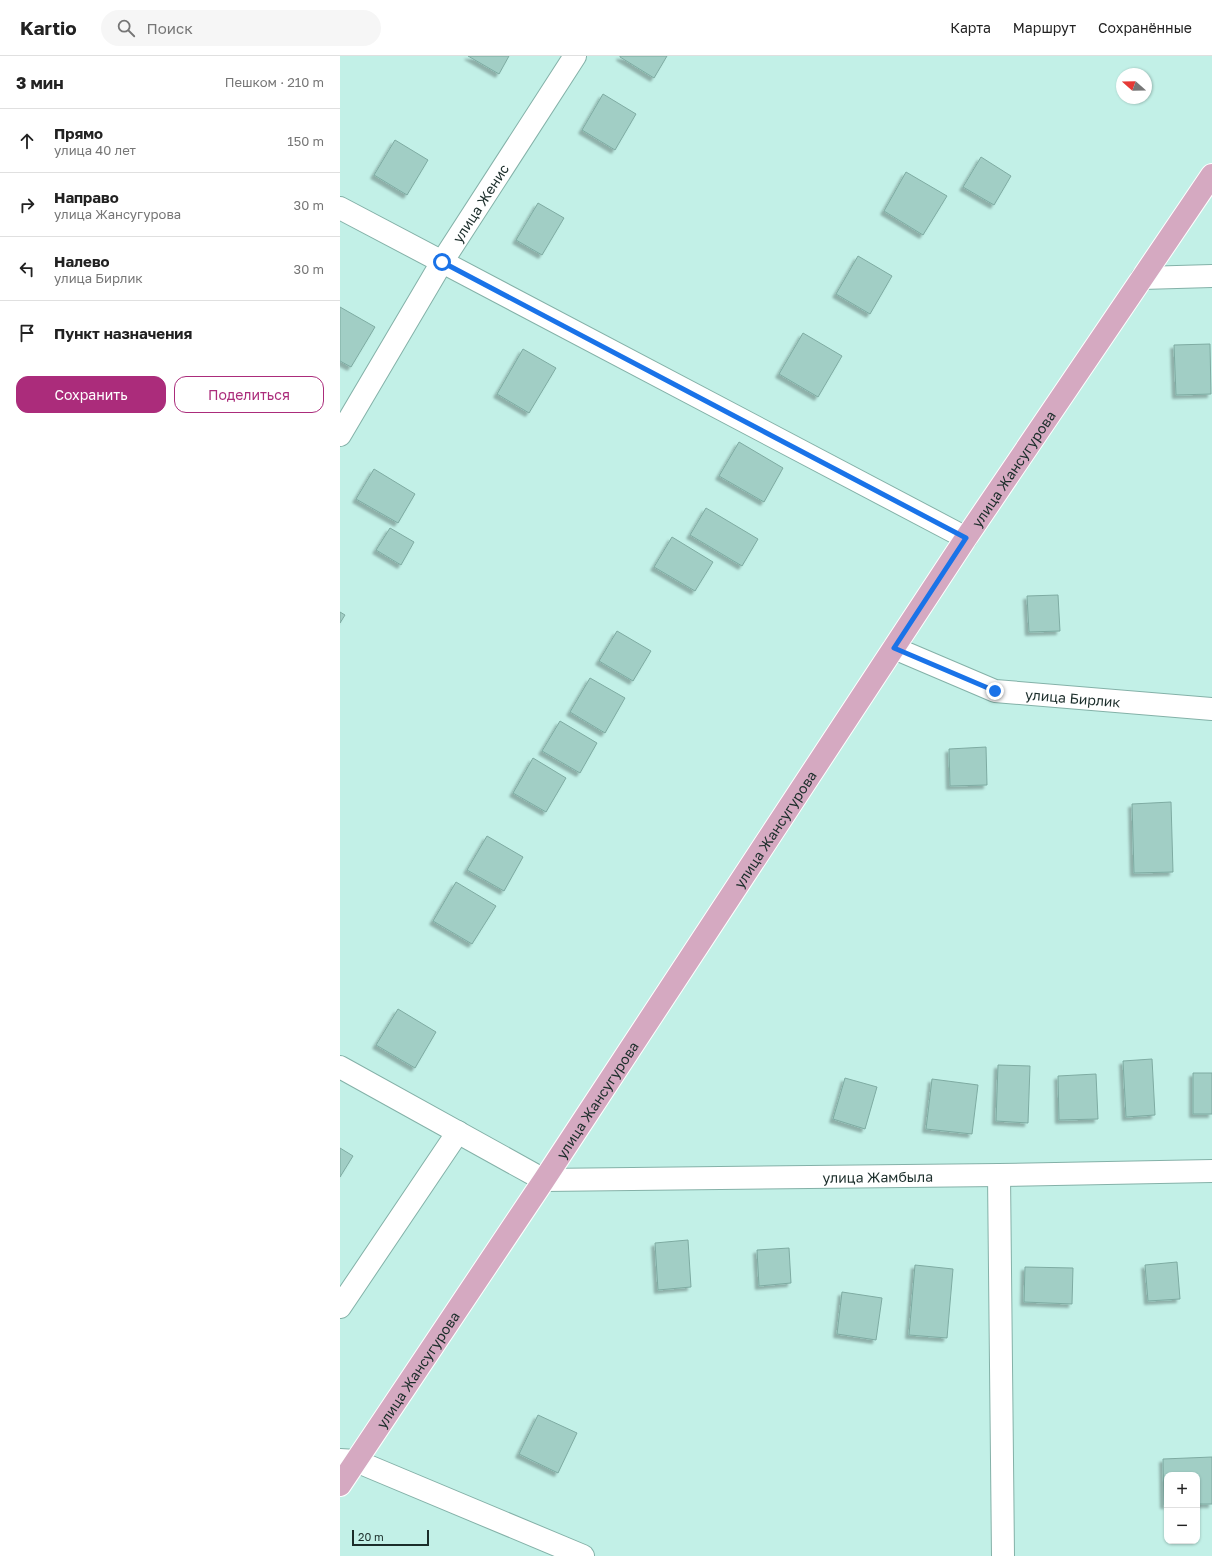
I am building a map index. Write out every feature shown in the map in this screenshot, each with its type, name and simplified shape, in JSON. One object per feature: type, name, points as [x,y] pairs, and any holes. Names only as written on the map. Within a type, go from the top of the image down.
[{"type":"main road","name":"улица Жансугурова","points":[[340,1485],[348,1461],[544,1180],[966,538],[1212,174]]},
{"type":"street","name":"улица Женис","points":[[340,435],[442,262],[575,56]]},
{"type":"street","points":[[340,208],[966,538]]},
{"type":"street","points":[[1142,278],[1212,276]]},
{"type":"street","name":"улица Бирлик","points":[[894,648],[995,691],[1212,710]]},
{"type":"street","points":[[340,1067],[544,1180]]},
{"type":"street","points":[[340,1307],[458,1132]]},
{"type":"street","name":"улица Жамбыла","points":[[544,1180],[1212,1171]]},
{"type":"street","points":[[999,1175],[1003,1556]]},
{"type":"street","points":[[348,1461],[583,1556]]},
{"type":"building","points":[[468,56],[509,56],[499,74]]},
{"type":"building","points":[[620,56],[667,56],[654,78]]},
{"type":"building","points":[[603,94],[636,114],[615,150],[582,130]]},
{"type":"building","points":[[395,140],[428,160],[407,195],[374,175]]},
{"type":"building","points":[[981,157],[1011,176],[994,205],[963,187]]},
{"type":"building","points":[[906,172],[947,196],[923,235],[884,211]]},
{"type":"building","points":[[538,203],[564,218],[542,255],[516,240]]},
{"type":"building","points":[[858,256],[892,276],[870,314],[836,294]]},
{"type":"building","points":[[340,307],[375,327],[351,367],[340,361]]},
{"type":"building","points":[[803,333],[842,356],[818,397],[779,374]]},
{"type":"building","points":[[1210,344],[1211,394],[1176,395],[1174,345]]},
{"type":"building","points":[[523,349],[556,368],[529,413],[497,394]]},
{"type":"building","points":[[739,442],[783,468],[764,502],[719,476]]},
{"type":"building","points":[[374,469],[415,494],[398,523],[356,499]]},
{"type":"building","points":[[706,508],[758,539],[742,566],[690,535]]},
{"type":"building","points":[[390,528],[414,542],[401,565],[376,550]]},
{"type":"building","points":[[672,537],[713,562],[695,591],[654,567]]},
{"type":"building","points":[[1058,595],[1060,631],[1029,632],[1027,596]]},
{"type":"building","points":[[340,612],[345,615],[340,623]]},
{"type":"building","points":[[617,631],[651,651],[633,681],[599,661]]},
{"type":"building","points":[[590,678],[625,698],[605,733],[570,712]]},
{"type":"building","points":[[560,721],[597,743],[580,773],[542,751]]},
{"type":"building","points":[[986,747],[987,785],[950,786],[949,749]]},
{"type":"building","points":[[533,758],[566,778],[546,812],[513,793]]},
{"type":"building","points":[[1171,802],[1173,872],[1134,873],[1132,804]]},
{"type":"building","points":[[487,836],[523,857],[504,891],[467,870]]},
{"type":"building","points":[[456,882],[496,906],[472,944],[433,921]]},
{"type":"building","points":[[398,1009],[436,1032],[415,1068],[376,1045]]},
{"type":"building","points":[[1152,1059],[1155,1115],[1126,1117],[1123,1061]]},
{"type":"building","points":[[998,1065],[1030,1066],[1028,1123],[996,1121]]},
{"type":"building","points":[[1193,1073],[1212,1073],[1212,1114],[1193,1114]]},
{"type":"building","points":[[1096,1074],[1098,1119],[1059,1120],[1058,1076]]},
{"type":"building","points":[[845,1078],[877,1087],[865,1129],[833,1119]]},
{"type":"building","points":[[932,1079],[978,1085],[972,1134],[926,1129]]},
{"type":"building","points":[[340,1148],[353,1156],[340,1177]]},
{"type":"building","points":[[688,1240],[691,1287],[658,1290],[655,1243]]},
{"type":"building","points":[[789,1248],[791,1283],[759,1286],[757,1250]]},
{"type":"building","points":[[1177,1262],[1180,1299],[1148,1301],[1145,1265]]},
{"type":"building","points":[[915,1265],[953,1269],[947,1338],[909,1335]]},
{"type":"building","points":[[1025,1267],[1073,1268],[1072,1304],[1024,1302]]},
{"type":"building","points":[[842,1292],[882,1298],[876,1340],[837,1334]]},
{"type":"building","points":[[538,1415],[577,1433],[558,1473],[519,1454]]},
{"type":"building","points":[[1212,1457],[1212,1504],[1200,1504],[1200,1472],[1164,1472],[1164,1505],[1163,1459]]},
{"type":"route","points":[[442,262],[966,538],[894,648],[995,691]]}]
